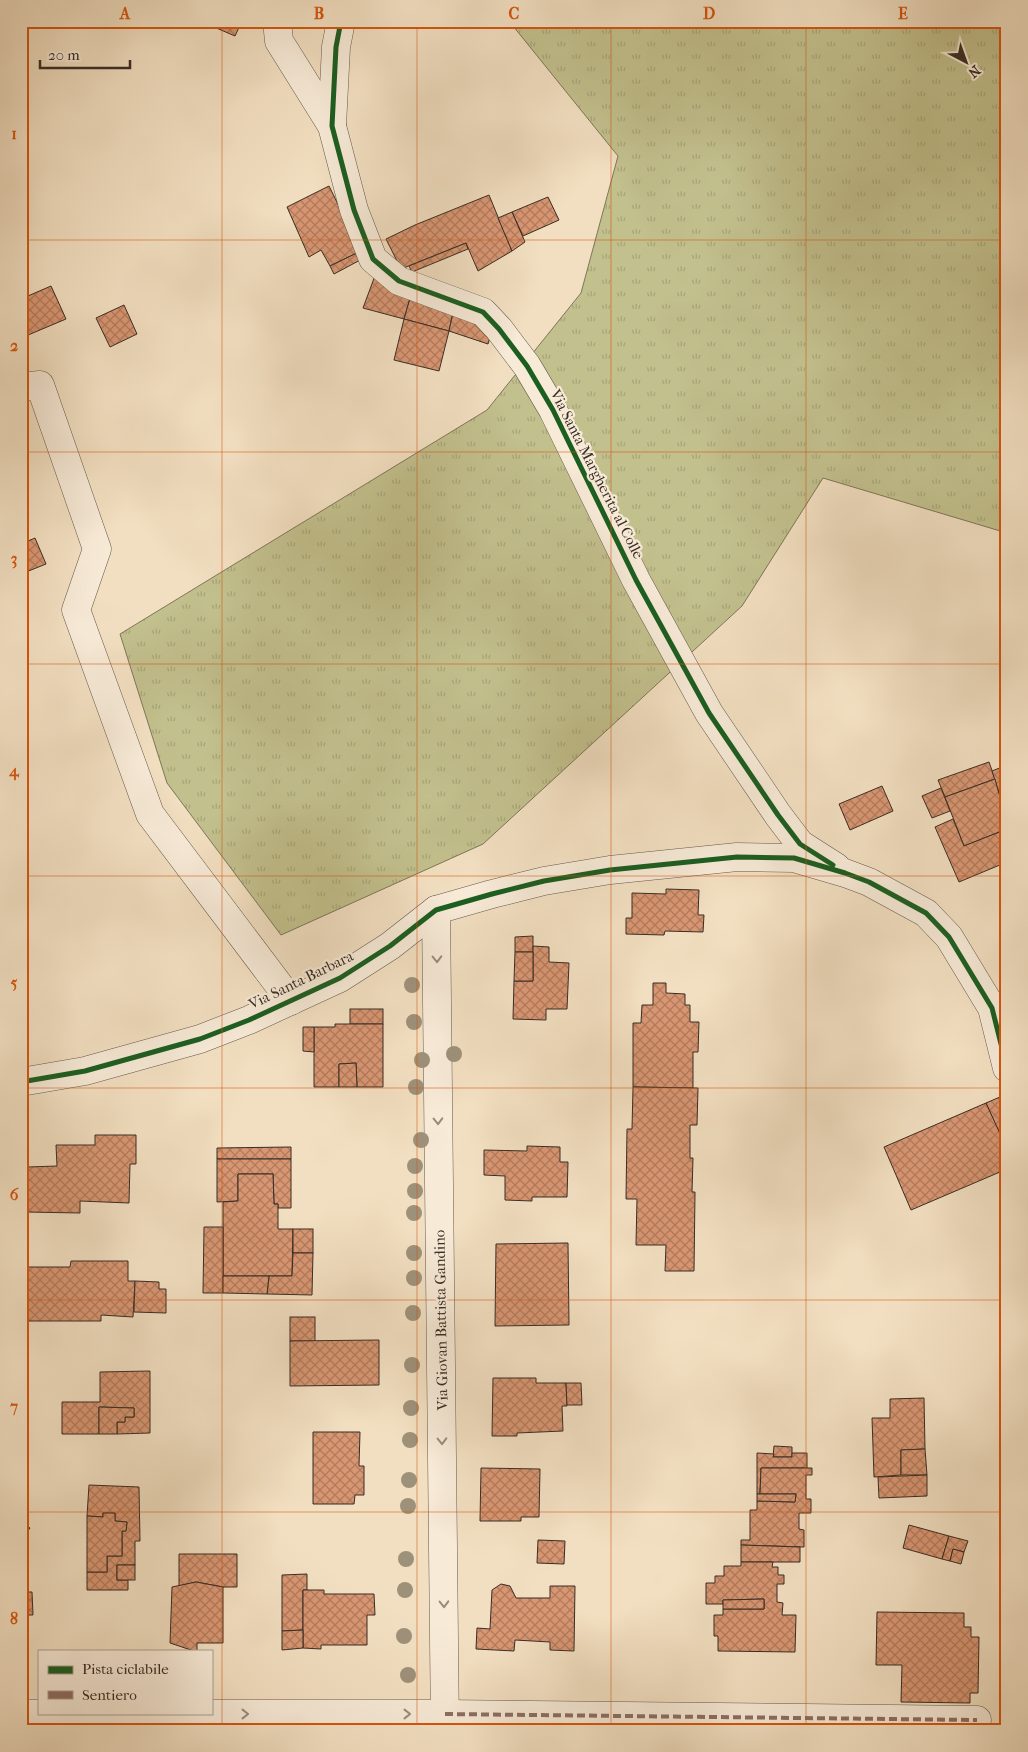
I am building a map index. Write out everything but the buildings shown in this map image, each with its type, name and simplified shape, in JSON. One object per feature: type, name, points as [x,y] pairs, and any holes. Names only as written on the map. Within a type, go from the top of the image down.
[{"type":"street","name":"Via Santa Margherita al Colle","points":[[277,21],[279,42],[332,126],[354,210],[374,259],[399,281],[483,312],[499,328],[527,366],[553,410],[636,580],[709,713],[778,815],[800,844],[845,873]]},
{"type":"street","name":"Via Santa Margherita al Colle","points":[[332,126],[336,48],[341,21]]},
{"type":"street","points":[[30,386],[96,549],[76,610],[150,814],[291,1001]]},
{"type":"street","name":"Via Santa Barbara","points":[[21,1082],[86,1071],[200,1039],[291,1001],[340,978],[390,946],[436,910],[492,894],[610,870],[737,857],[794,858],[845,873]]},
{"type":"street","points":[[845,873],[869,882],[926,913],[949,937],[992,1008],[1007,1068]]},
{"type":"street","name":"Via Giovan Battista Gandino","points":[[436,910],[445,1722]]},
{"type":"street","points":[[21,1714],[445,1722],[977,1720]]},
{"type":"green space","points":[[509,21],[1007,21],[1007,533],[823,478],[742,606],[483,844],[281,935],[167,783],[120,634],[487,410],[581,293],[618,156]]},
{"type":"marked path","points":[[445,1714],[977,1720]]},
{"type":"cycle path","points":[[341,21],[336,47],[332,126],[354,210],[373,259],[399,281],[483,312],[499,329],[527,366],[553,410],[636,580],[709,713],[778,815],[800,844],[833,865]]},
{"type":"cycle path","points":[[21,1082],[85,1071],[200,1039],[249,1020],[340,978],[390,946],[436,910],[544,881],[610,870],[737,857],[794,858],[845,873],[869,882],[926,913],[949,937],[992,1008],[1007,1068]]}]
